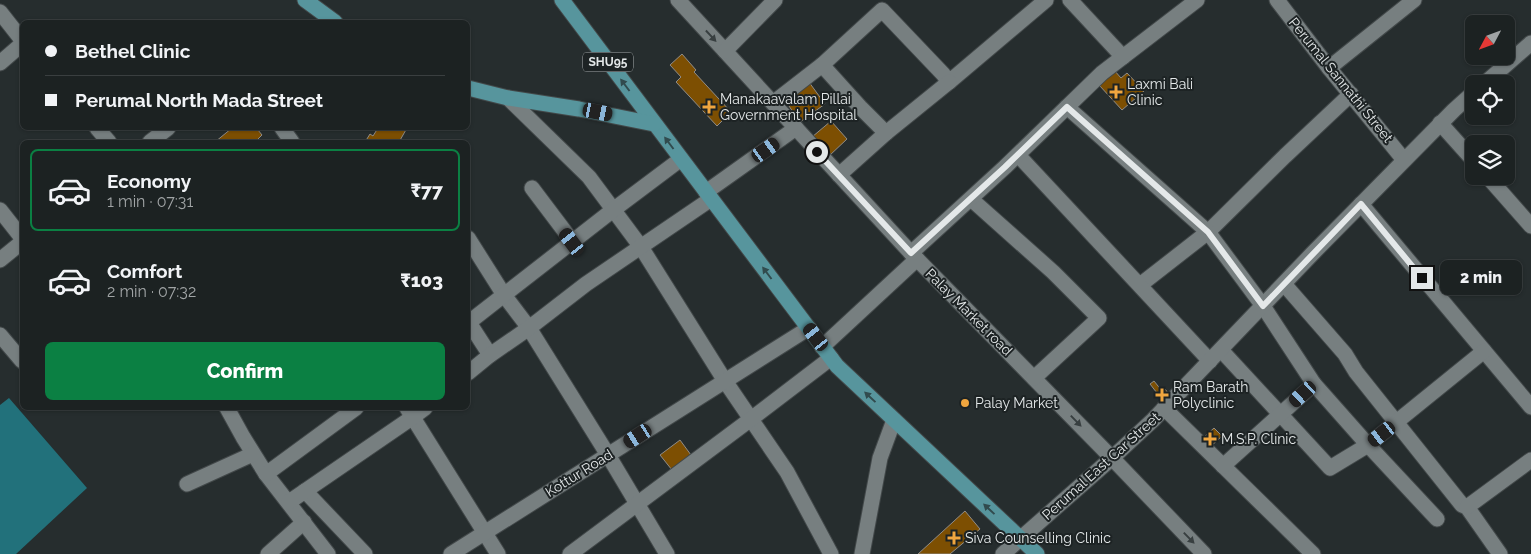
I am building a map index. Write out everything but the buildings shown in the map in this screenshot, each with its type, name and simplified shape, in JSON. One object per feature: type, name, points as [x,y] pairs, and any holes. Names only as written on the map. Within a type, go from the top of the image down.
[{"type":"main road","points":[[306,0],[332,20]]},
{"type":"main road","name":"SHU95","points":[[562,0],[837,366],[1037,554]]},
{"type":"main road","points":[[470,88],[508,98],[579,109],[654,124]]},
{"type":"street","name":"Palay Market road","points":[[678,0],[914,256],[1204,554]]},
{"type":"street","points":[[725,51],[775,0]]},
{"type":"street","points":[[839,175],[886,133],[1046,0]]},
{"type":"street","points":[[1070,0],[1123,57]]},
{"type":"street","points":[[570,554],[751,419],[827,352],[914,256],[1102,73],[1197,0]]},
{"type":"street","name":"Perumal Sannathi Street","points":[[1277,0],[1329,68],[1404,160]]},
{"type":"street","points":[[1329,68],[1414,0]]},
{"type":"street","points":[[773,103],[822,65],[887,5],[949,82]]},
{"type":"street","points":[[0,12],[20,37]]},
{"type":"street","points":[[1494,75],[1531,43]]},
{"type":"street","points":[[0,63],[20,46]]},
{"type":"street","points":[[822,65],[886,133]]},
{"type":"street","points":[[1140,285],[1208,232],[1285,156],[1352,94]]},
{"type":"street","points":[[508,98],[589,177],[641,247],[725,381],[787,472],[831,554]]},
{"type":"street","name":"Perumal East Car Street","points":[[1003,554],[1112,458],[1164,408],[1404,160],[1465,100]]},
{"type":"street","points":[[1067,107],[1208,232],[1263,306],[1314,384],[1437,519]]},
{"type":"street","points":[[1440,124],[1465,151]]},
{"type":"street","points":[[470,371],[586,284],[641,247],[796,128]]},
{"type":"street","points":[[99,130],[108,140]]},
{"type":"street","points":[[153,140],[165,130]]},
{"type":"street","points":[[1018,155],[1140,285],[1280,414],[1330,468],[1368,445],[1396,424],[1484,351]]},
{"type":"street","points":[[470,320],[681,159]]},
{"type":"street","points":[[1495,185],[1531,226]]},
{"type":"street","points":[[532,188],[572,242]]},
{"type":"street","points":[[971,199],[1053,272],[1099,318],[1034,378]]},
{"type":"street","points":[[1361,204],[1531,407]]},
{"type":"street","points":[[0,210],[20,235]]},
{"type":"street","points":[[470,241],[504,295],[529,328],[608,455],[666,554]]},
{"type":"street","points":[[0,260],[20,244]]},
{"type":"street","points":[[1284,284],[1345,354],[1356,372],[1396,424],[1462,505],[1467,508],[1500,554]]},
{"type":"street","points":[[470,325],[490,355]]},
{"type":"street","name":"Kottur Road","points":[[451,554],[809,328]]},
{"type":"street","points":[[0,335],[20,360]]},
{"type":"street","points":[[1223,466],[1314,384]]},
{"type":"street","points":[[1164,408],[1313,554]]},
{"type":"street","points":[[228,410],[266,474],[328,554]]},
{"type":"street","points":[[266,474],[353,410]]},
{"type":"street","points":[[289,502],[410,412],[498,554]]},
{"type":"street","points":[[862,554],[880,458],[894,420]]},
{"type":"street","points":[[187,484],[253,454]]},
{"type":"street","points":[[1467,508],[1531,460]]},
{"type":"street","points":[[305,491],[365,554]]},
{"type":"street","points":[[268,554],[304,522]]},
{"type":"water","points":[[9,398],[87,488],[16,554],[0,554],[0,405]]},
{"type":"place","name":"Laxmi Bali Clinic","points":[[1116,92]]},
{"type":"place","name":"Manakaavalam Pillai Government Hospital","points":[[709,107]]},
{"type":"place","name":"Ram Barath Polyclinic","points":[[1162,395]]},
{"type":"place","name":"Palay Market","points":[[965,403]]},
{"type":"place","name":"M.S.P. Clinic","points":[[1210,439]]},
{"type":"place","name":"Siva Counselling Clinic","points":[[954,538]]},
{"type":"route","points":[[817,152],[911,253],[1067,107],[1208,232],[1263,306],[1361,204],[1422,278]]}]
